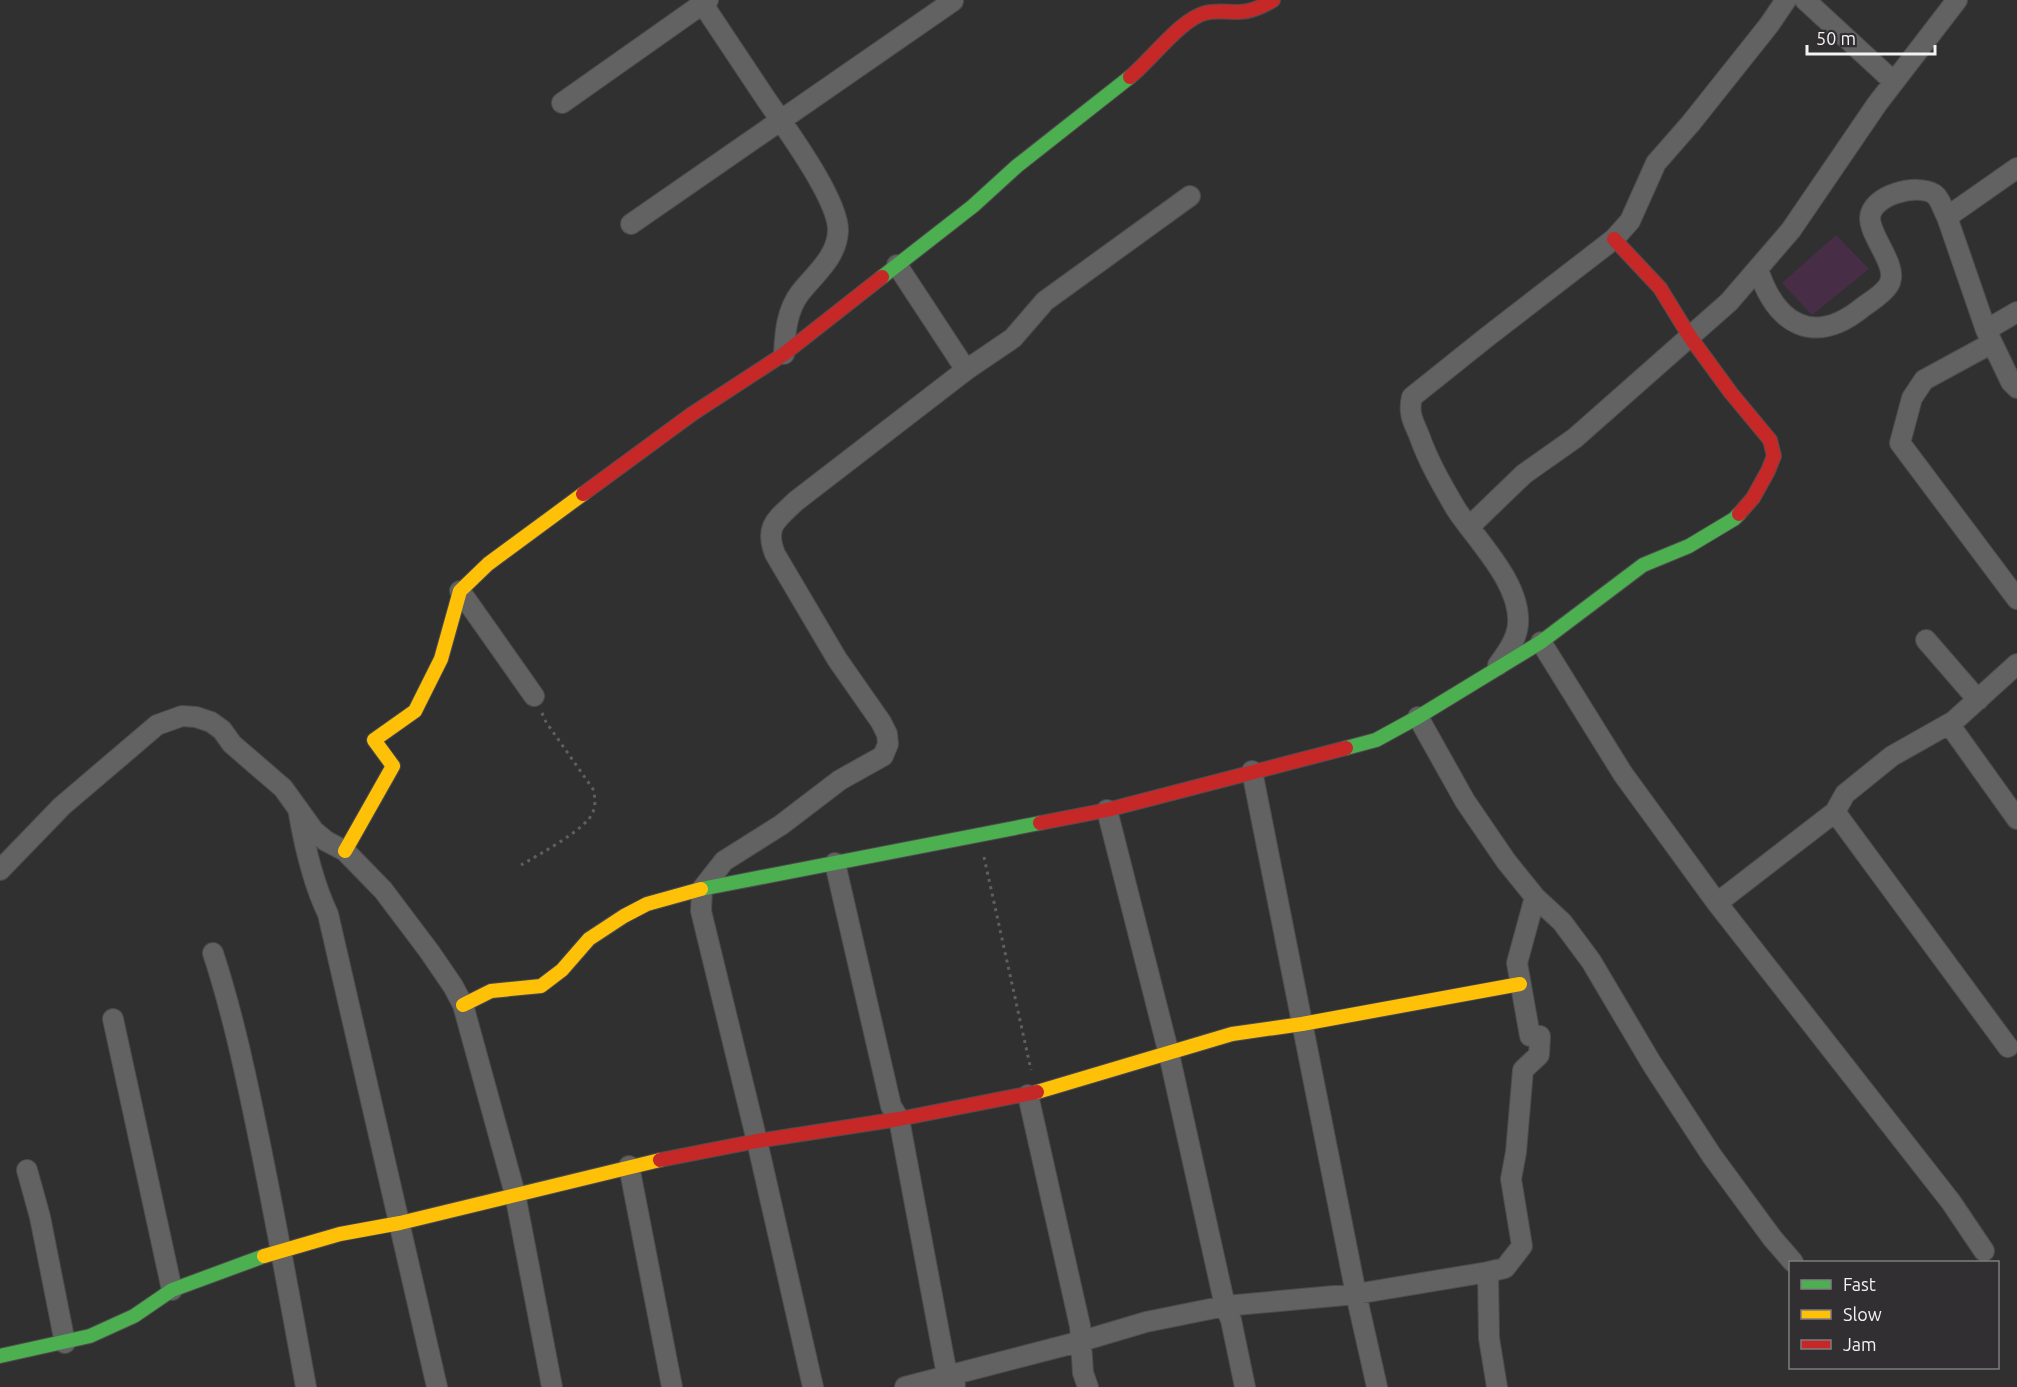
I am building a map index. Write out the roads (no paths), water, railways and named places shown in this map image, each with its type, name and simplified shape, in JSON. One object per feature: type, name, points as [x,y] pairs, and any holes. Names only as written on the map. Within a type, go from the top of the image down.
[{"type":"street","points":[[345,851],[393,766],[374,740],[415,711],[441,659],[460,591],[488,564],[692,414],[784,354],[973,206],[1017,166],[1135,73],[1190,21],[1204,13],[1240,12],[1260,8],[1273,0]]},
{"type":"street","points":[[1494,672],[1515,639],[1518,624],[1517,608],[1511,589],[1499,568],[1457,509],[1425,453],[1412,422],[1409,408],[1412,397],[1487,336],[1614,239],[1630,220],[1656,163],[1755,43],[1786,0]]},
{"type":"street","points":[[1805,0],[1894,82]]},
{"type":"street","points":[[1469,527],[1524,474],[1575,438],[1729,302],[1791,230],[1894,82],[1957,0]]},
{"type":"street","points":[[562,103],[704,1],[817,176],[832,208],[838,230],[833,252],[799,294],[790,313],[785,329],[784,354]]},
{"type":"street","points":[[631,224],[952,1]]},
{"type":"street","points":[[1947,218],[2017,168]]},
{"type":"street","points":[[1758,269],[1771,302],[1786,317],[1804,326],[1819,329],[1832,327],[1847,320],[1889,285],[1891,276],[1888,264],[1873,232],[1870,219],[1872,209],[1880,200],[1892,195],[1927,190],[1936,195],[1947,218],[1989,336],[2017,388]]},
{"type":"street","points":[[813,1387],[757,1141],[701,911],[702,889],[724,861],[781,825],[840,780],[883,756],[888,744],[887,734],[881,722],[837,659],[775,554],[770,542],[774,522],[796,501],[966,370],[1013,338],[1045,301],[1190,196]]},
{"type":"street","points":[[463,1005],[491,991],[541,986],[562,970],[589,939],[647,904],[702,889],[1107,810],[1376,740],[1541,642],[1643,565],[1689,546],[1734,519],[1753,498],[1768,471],[1774,456],[1770,440],[1731,393],[1690,337],[1660,288],[1614,239]]},
{"type":"street","points":[[897,265],[966,370]]},
{"type":"street","points":[[2017,312],[1989,336],[1924,380],[1912,398],[1900,442],[2017,599]]},
{"type":"street","points":[[460,591],[534,696]]},
{"type":"street","points":[[1926,640],[1978,699]]},
{"type":"street","points":[[1541,642],[1623,774],[1717,903],[1944,1193],[1984,1251]]},
{"type":"street","points":[[1717,903],[1835,812],[1845,794],[1892,756],[1949,724],[2017,664]]},
{"type":"street","points":[[0,870],[62,806],[157,725],[182,716],[211,722],[222,730],[232,744],[283,788],[314,831],[326,841],[345,851],[383,890],[429,951],[463,1005],[515,1194],[552,1387]]},
{"type":"street","points":[[1418,717],[1465,801],[1506,861],[1535,897],[1562,922],[1591,961],[1652,1064],[1712,1156],[1791,1261]]},
{"type":"street","points":[[1949,724],[2017,819]]},
{"type":"street","points":[[1252,771],[1356,1294],[1377,1387]]},
{"type":"street","points":[[1107,810],[1168,1054],[1245,1387]]},
{"type":"street","points":[[298,811],[311,869],[328,914],[437,1387]]},
{"type":"street","points":[[1835,812],[2008,1047]]},
{"type":"street","points":[[835,863],[891,1106],[899,1119],[951,1381]]},
{"type":"street","points":[[905,1387],[951,1381],[1146,1323],[1225,1306],[1356,1294],[1505,1268],[1522,1246],[1511,1179],[1516,1152],[1523,1070],[1539,1055],[1540,1036],[1530,1036],[1516,963],[1535,897]]},
{"type":"street","points":[[213,952],[228,999],[239,1046],[282,1249],[306,1387]]},
{"type":"street","points":[[0,1356],[65,1343],[110,1328],[134,1316],[172,1290],[282,1249],[340,1234],[400,1223],[629,1166],[757,1141],[899,1119],[1032,1094],[1233,1034],[1302,1024],[1520,984]]},
{"type":"street","points":[[113,1019],[172,1290]]},
{"type":"street","points":[[1032,1094],[1082,1341],[1083,1373],[1088,1387]]},
{"type":"street","points":[[629,1166],[672,1387]]},
{"type":"street","points":[[27,1170],[40,1217],[65,1343]]},
{"type":"street","points":[[1488,1272],[1489,1338],[1497,1387]]}]
